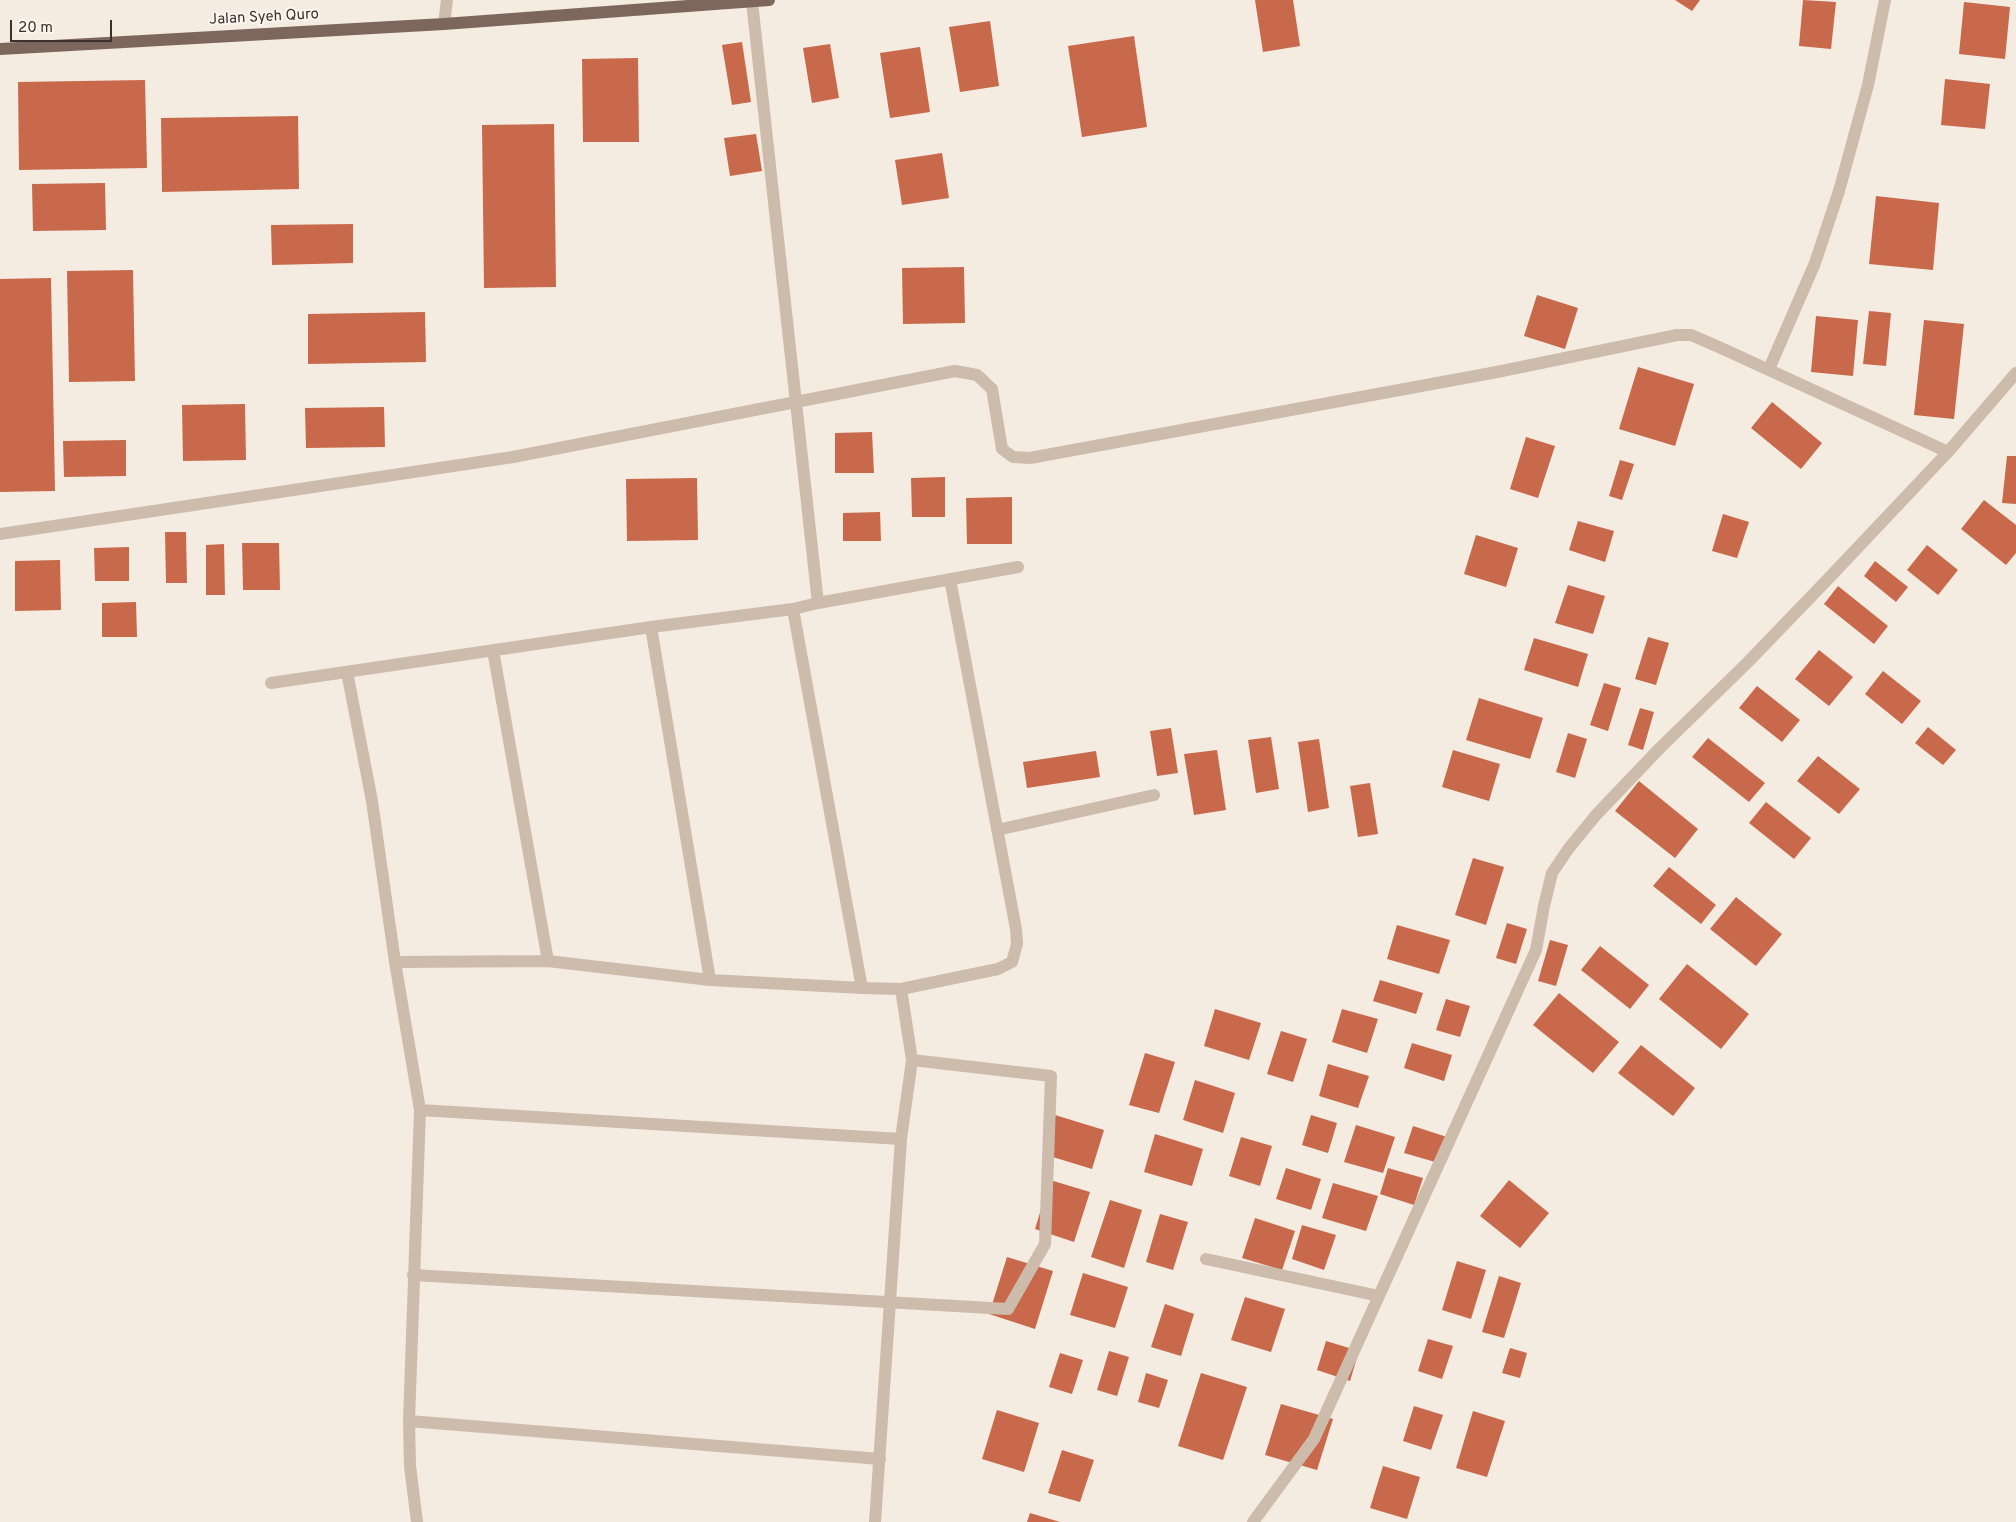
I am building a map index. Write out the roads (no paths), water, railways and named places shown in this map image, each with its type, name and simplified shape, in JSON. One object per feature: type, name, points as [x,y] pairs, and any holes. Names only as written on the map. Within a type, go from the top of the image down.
[{"type":"main road","name":"Jalan Syeh Quro","points":[[0,49],[444,24],[769,0]]},
{"type":"street","points":[[444,24],[448,0]]},
{"type":"street","points":[[1769,369],[1815,263],[1839,191],[1868,85],[1885,0]]},
{"type":"street","points":[[752,2],[818,603]]},
{"type":"street","points":[[0,534],[513,457],[954,371],[976,375],[992,389],[1002,449],[1013,457],[1030,458],[1487,374],[1677,335],[1691,336],[1769,369],[1948,452]]},
{"type":"street","points":[[1253,1522],[1314,1439],[1380,1296],[1536,950],[1552,873],[1596,815],[1659,749],[1775,634],[1948,452],[2016,373]]},
{"type":"street","points":[[271,683],[651,627],[793,609],[1018,567]]},
{"type":"street","points":[[395,962],[548,961],[710,980],[901,989],[998,969],[1012,962],[1018,944],[1016,929],[950,579]]},
{"type":"street","points":[[793,609],[862,988]]},
{"type":"street","points":[[651,627],[710,980]]},
{"type":"street","points":[[493,650],[548,961]]},
{"type":"street","points":[[347,672],[372,802],[395,962],[420,1110],[409,1421],[410,1466],[417,1522]]},
{"type":"street","points":[[997,830],[1154,795]]},
{"type":"street","points":[[875,1522],[901,1139],[912,1060],[901,989]]},
{"type":"street","points":[[413,1275],[1008,1309],[1045,1244],[1051,1076],[912,1060]]},
{"type":"street","points":[[420,1110],[901,1139]]},
{"type":"street","points":[[1206,1259],[1380,1296]]},
{"type":"street","points":[[409,1421],[880,1459]]}]
